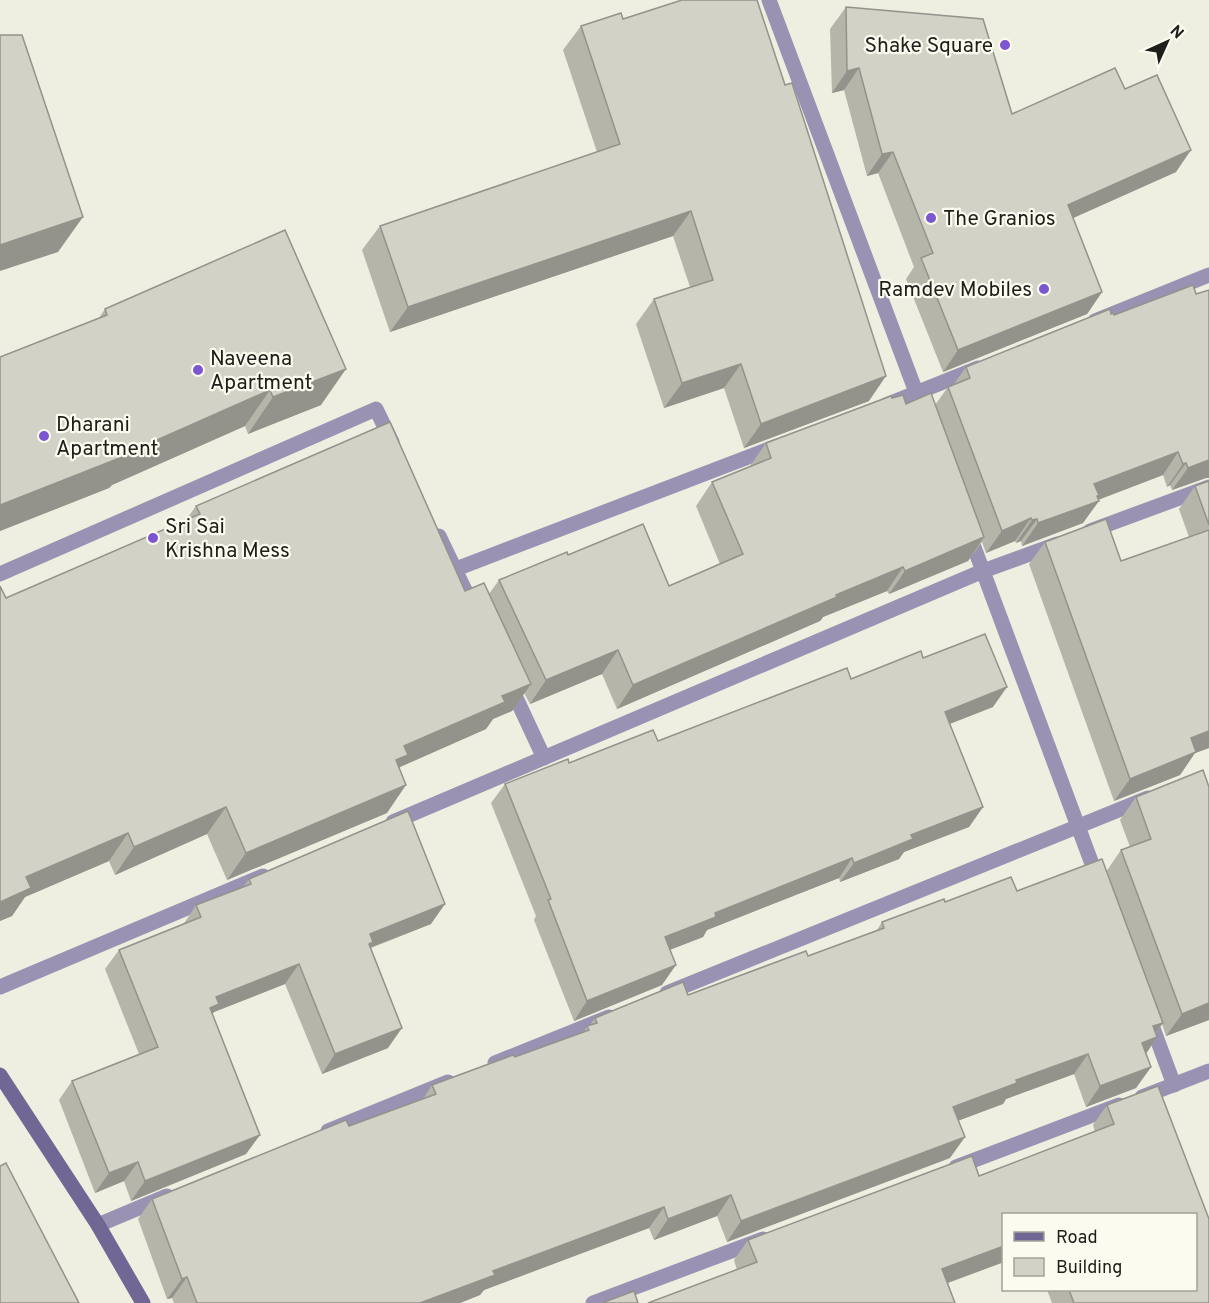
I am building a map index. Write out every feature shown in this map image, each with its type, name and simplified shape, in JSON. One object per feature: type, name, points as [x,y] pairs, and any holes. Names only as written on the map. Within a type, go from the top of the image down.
[{"type":"street","points":[[769,0],[929,426]]},
{"type":"street","points":[[1079,327],[1209,275]]},
{"type":"street","points":[[873,410],[992,362]]},
{"type":"street","points":[[0,574],[375,409],[397,452]]},
{"type":"street","points":[[456,569],[796,439]]},
{"type":"street","points":[[381,826],[983,571],[1209,487]]},
{"type":"street","points":[[962,515],[1102,891]]},
{"type":"street","points":[[434,526],[480,622]]},
{"type":"street","points":[[505,674],[544,758]]},
{"type":"street","points":[[648,1000],[1165,792]]},
{"type":"street","points":[[0,987],[272,872]]},
{"type":"street","points":[[1146,1009],[1174,1085]]},
{"type":"street","points":[[483,1068],[626,1010]]},
{"type":"street","points":[[939,1173],[1209,1071]]},
{"type":"street","points":[[0,1075],[98,1225],[143,1303]]},
{"type":"street","points":[[318,1135],[461,1077]]},
{"type":"street","points":[[98,1225],[186,1189]]},
{"type":"street","points":[[593,1303],[771,1236]]},
{"type":"building","points":[[682,0],[757,0],[785,85],[792,83],[886,376],[761,424],[741,364],[682,383],[654,299],[713,280],[691,211],[408,307],[380,226],[620,144],[581,26],[621,13],[623,19]]},
{"type":"building","points":[[846,7],[983,19],[1012,114],[1115,68],[1125,89],[1157,75],[1191,150],[1068,205],[1102,292],[958,350],[921,258],[933,253],[893,152],[882,154],[859,68],[847,71]]},
{"type":"building","points":[[0,35],[22,35],[83,217],[0,245]]},
{"type":"building","points":[[285,230],[346,369],[273,397],[270,390],[134,450],[135,452],[0,505],[0,357],[107,315],[105,309]]},
{"type":"building","points":[[1193,285],[1196,294],[1209,290],[1209,460],[1188,468],[1186,463],[1183,464],[1178,452],[1094,484],[1099,501],[1038,523],[1037,519],[1032,520],[1031,518],[1002,531],[948,387],[970,378],[966,367],[1110,309],[1111,314],[1114,315]]},
{"type":"building","points":[[931,393],[984,537],[905,571],[903,567],[836,595],[837,597],[633,685],[618,650],[546,680],[499,580],[643,524],[669,586],[743,554],[712,482],[771,458],[766,443],[891,396],[892,398],[903,395],[906,404]]},
{"type":"building","points":[[390,422],[465,591],[484,583],[531,684],[502,696],[505,702],[404,746],[408,755],[396,760],[406,785],[246,853],[226,807],[134,847],[128,833],[26,877],[31,888],[0,902],[0,586],[6,598],[200,514],[196,506]]},
{"type":"building","points":[[1209,481],[1209,525],[1195,486]]},
{"type":"building","points":[[1106,519],[1121,561],[1209,530],[1209,731],[1191,738],[1196,752],[1130,779],[1045,542]]},
{"type":"building","points":[[985,634],[1007,687],[945,712],[983,807],[911,835],[913,839],[854,863],[852,858],[715,913],[716,917],[665,937],[676,965],[587,1001],[548,900],[551,899],[505,784],[568,759],[569,763],[653,730],[658,741],[847,668],[851,679],[921,651],[923,658]]},
{"type":"building","points":[[1203,770],[1209,787],[1209,1003],[1182,1014],[1121,850],[1151,839],[1136,797]]},
{"type":"building","points":[[408,811],[445,904],[370,934],[373,942],[369,944],[402,1028],[335,1054],[299,964],[216,997],[219,1004],[210,1008],[260,1135],[145,1181],[138,1162],[109,1173],[72,1081],[158,1047],[119,950],[201,917],[196,905],[251,884],[249,879]]},
{"type":"building","points":[[1102,859],[1163,1023],[1153,1026],[1157,1037],[1142,1043],[1151,1067],[1100,1086],[1088,1054],[1016,1080],[1017,1083],[953,1107],[965,1137],[741,1221],[731,1195],[668,1219],[664,1207],[493,1271],[495,1275],[420,1303],[197,1303],[187,1277],[182,1279],[152,1199],[346,1120],[349,1126],[436,1094],[432,1085],[589,1030],[587,1026],[597,1023],[595,1018],[683,982],[688,995],[806,951],[808,956],[884,928],[882,922],[944,899],[945,902],[1011,877],[1017,891]]},
{"type":"building","points":[[1158,1086],[1209,1219],[1209,1303],[1074,1303],[1069,1291],[1197,1291],[1197,1213],[1002,1213],[1002,1247],[942,1269],[955,1303],[648,1303],[757,1262],[748,1240],[972,1156],[979,1176],[1114,1124],[1107,1105]]},
{"type":"building","points":[[6,1163],[79,1303],[0,1303],[0,1166]]},
{"type":"building","points":[[634,1291],[638,1303],[602,1303]]},
{"type":"place","name":"Shake Square","points":[[1005,45]]},
{"type":"place","name":"The Granios","points":[[931,218]]},
{"type":"place","name":"Ramdev Mobiles","points":[[1044,289]]},
{"type":"place","name":"Naveena Apartment","points":[[198,370]]},
{"type":"place","name":"Dharani Apartment","points":[[44,436]]},
{"type":"place","name":"Sri Sai Krishna Mess","points":[[153,538]]}]
